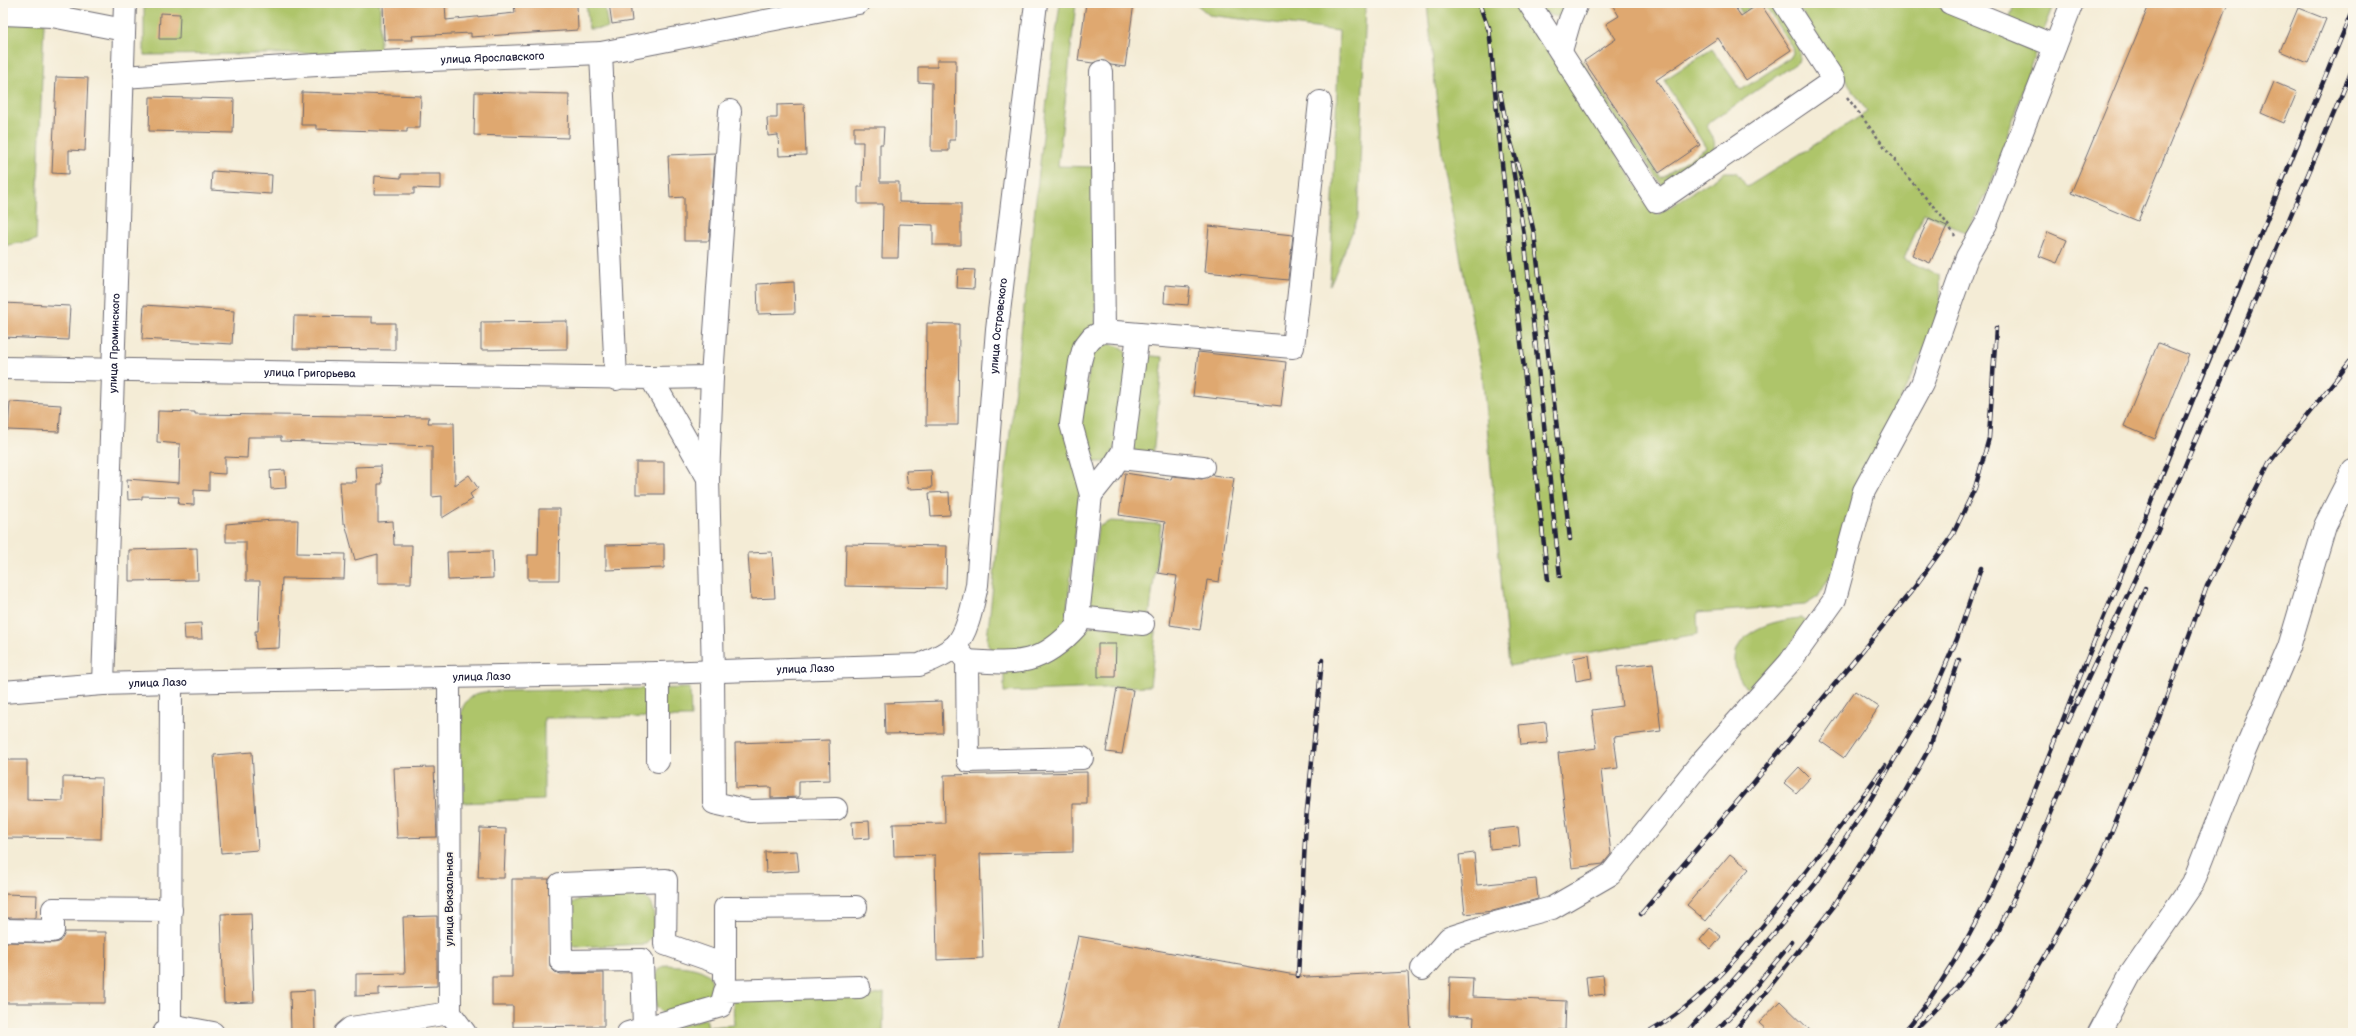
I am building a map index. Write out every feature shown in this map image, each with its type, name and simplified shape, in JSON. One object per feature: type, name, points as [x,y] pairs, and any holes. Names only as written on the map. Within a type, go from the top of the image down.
[{"type":"street","name":"улица Проминского","points":[[103,684],[125,3]]},
{"type":"street","name":"улица Ярославского","points":[[122,77],[333,64],[601,53],[858,3]]},
{"type":"street","name":"улица Островского","points":[[961,653],[977,585],[997,328],[1036,3]]},
{"type":"street","points":[[1529,3],[1657,202],[1834,80],[1784,3]]},
{"type":"street","points":[[1561,51],[1570,20],[1578,3]]},
{"type":"street","points":[[1950,3],[2054,46]]},
{"type":"street","points":[[1422,969],[1449,938],[1492,924],[1552,908],[1611,874],[1702,761],[1790,662],[1835,599],[1864,491],[1922,384],[1967,257],[1986,224],[2072,3]]},
{"type":"street","points":[[3,14],[52,16],[124,30]]},
{"type":"street","points":[[601,53],[616,379]]},
{"type":"street","points":[[1102,72],[1104,331]]},
{"type":"street","points":[[1082,758],[968,760],[961,653],[1004,663],[1034,659],[1063,641],[1078,626],[1091,495],[1071,424],[1080,362],[1084,347],[1092,337],[1104,331],[1293,347],[1320,102]]},
{"type":"street","points":[[730,111],[712,377],[708,478],[713,672],[714,803],[750,811],[836,809]]},
{"type":"street","points":[[1091,495],[1120,458],[1138,334]]},
{"type":"street","name":"улица Григорьева","points":[[3,368],[616,379],[712,377]]},
{"type":"street","points":[[651,378],[708,478]]},
{"type":"street","points":[[1120,458],[1203,467]]},
{"type":"street","points":[[2099,1033],[2130,975],[2193,883],[2243,755],[2289,647],[2325,526],[2353,471]]},
{"type":"street","points":[[1078,617],[1143,624]]},
{"type":"street","name":"улица Лазо","points":[[3,692],[103,684],[713,672],[919,665],[939,657],[961,653]]},
{"type":"street","points":[[658,673],[658,760]]},
{"type":"street","name":"улица Вокзальная","points":[[449,677],[450,1013]]},
{"type":"street","points":[[172,682],[171,910],[167,1029],[213,1033]]},
{"type":"street","points":[[725,966],[665,944],[666,880],[560,884],[561,961],[642,960],[636,1031],[721,1006],[725,991],[725,966],[725,908],[856,907]]},
{"type":"street","points":[[3,930],[53,931],[52,909],[171,910]]},
{"type":"street","points":[[725,991],[859,987]]},
{"type":"street","points":[[345,1033],[351,1028],[450,1013],[464,1033]]},
{"type":"path","points":[[1834,80],[1866,125],[1916,187],[1944,217],[1967,257]]},
{"type":"green space","points":[[144,3],[380,3],[380,53],[144,55]]},
{"type":"green space","points":[[586,3],[604,3],[608,28],[589,29]]},
{"type":"green space","points":[[1060,3],[1076,3],[1058,166],[1095,167],[1096,326],[1082,333],[1080,492],[1066,619],[1061,630],[1041,646],[997,654],[990,648],[987,639],[1047,100]]},
{"type":"green space","points":[[1195,3],[1366,3],[1358,218],[1330,286],[1339,31],[1209,15]]},
{"type":"green space","points":[[1427,3],[1515,3],[1657,215],[1725,172],[1736,172],[1747,187],[1867,112],[1796,3],[1932,3],[2038,44],[1990,187],[1967,233],[1924,213],[1904,259],[1940,276],[1941,303],[1930,337],[1882,439],[1834,569],[1818,597],[1805,605],[1697,613],[1698,634],[1509,666],[1482,371],[1443,165]]},
{"type":"green space","points":[[1537,3],[1569,3],[1560,16],[1552,16],[1542,9]]},
{"type":"green space","points":[[1736,3],[1757,3],[1742,13]]},
{"type":"green space","points":[[1763,3],[1773,3],[1788,24],[1799,47],[1798,62],[1706,125],[1714,142],[1712,154],[1662,185],[1578,64],[1582,61],[1661,178],[1706,148],[1664,80],[1712,49],[1741,90],[1790,58],[1793,53],[1792,47]]},
{"type":"green space","points":[[2015,3],[2055,3],[2042,35],[2008,21]]},
{"type":"green space","points":[[44,22],[36,240],[3,246],[3,23]]},
{"type":"green space","points":[[1112,344],[1123,348],[1129,358],[1118,442],[1107,462],[1090,462],[1080,422],[1093,351],[1100,345]]},
{"type":"green space","points":[[1143,355],[1163,357],[1153,456],[1139,455],[1131,446]]},
{"type":"green space","points":[[1111,521],[1161,524],[1149,618],[1088,608],[1098,527]]},
{"type":"green space","points":[[1801,618],[1807,622],[1757,690],[1745,687],[1736,670],[1735,657],[1738,647],[1745,638],[1754,631],[1765,626],[1790,619]]},
{"type":"green space","points":[[1094,625],[1156,632],[1150,686],[1004,692],[1004,669]]},
{"type":"green space","points":[[690,688],[691,717],[544,718],[544,800],[459,803],[461,712],[468,699],[478,693],[490,691]]},
{"type":"green space","points":[[642,896],[650,903],[654,913],[653,936],[646,944],[576,947],[569,945],[570,904],[578,900]]},
{"type":"green space","points":[[667,965],[694,968],[708,975],[712,981],[711,990],[706,1001],[668,1014],[661,1011],[656,1006],[654,979],[659,968]]},
{"type":"green space","points":[[884,993],[883,1032],[879,1033],[660,1033],[706,1018],[708,1027],[734,1025],[733,998],[869,996]]},
{"type":"building","points":[[383,3],[445,3],[446,20],[515,13],[514,3],[577,4],[578,30],[471,37],[471,33],[412,36],[413,40],[384,40]]},
{"type":"building","points":[[609,3],[630,3],[632,21],[612,24]]},
{"type":"building","points":[[1086,3],[1134,3],[1125,67],[1111,65],[1101,60],[1093,63],[1078,61]]},
{"type":"building","points":[[1611,3],[1732,3],[1741,16],[1760,3],[1791,50],[1746,80],[1718,38],[1656,80],[1700,145],[1659,173],[1584,61],[1616,39],[1606,24],[1619,16]]},
{"type":"building","points":[[2150,3],[2228,3],[2138,221],[2071,193]]},
{"type":"building","points":[[2298,8],[2326,19],[2308,63],[2280,51]]},
{"type":"building","points":[[160,13],[180,14],[179,39],[159,39]]},
{"type":"building","points":[[937,60],[956,60],[955,140],[949,140],[949,151],[931,151],[932,83],[918,82],[918,67],[937,67]]},
{"type":"building","points":[[56,77],[88,78],[85,151],[69,150],[69,174],[52,173]]},
{"type":"building","points":[[2274,82],[2297,92],[2284,123],[2261,113]]},
{"type":"building","points":[[302,92],[421,96],[420,128],[407,128],[407,132],[316,129],[316,125],[301,125]]},
{"type":"building","points":[[475,92],[569,94],[568,138],[474,135]]},
{"type":"building","points":[[150,97],[234,99],[233,133],[149,131]]},
{"type":"building","points":[[804,104],[806,155],[779,156],[778,135],[768,136],[767,118],[777,118],[777,105]]},
{"type":"building","points":[[854,127],[884,127],[883,144],[880,144],[880,182],[899,182],[899,202],[961,203],[961,245],[933,245],[933,225],[899,224],[898,258],[882,258],[883,204],[858,204],[858,187],[862,187],[863,142],[854,142]]},
{"type":"building","points":[[715,153],[709,241],[684,241],[684,197],[670,198],[668,155]]},
{"type":"building","points":[[212,171],[272,175],[271,194],[211,190]]},
{"type":"building","points":[[401,174],[441,174],[441,189],[414,188],[414,194],[374,194],[375,176],[401,178]]},
{"type":"building","points":[[1929,218],[1947,226],[1930,263],[1912,255]]},
{"type":"building","points":[[1209,226],[1293,235],[1288,280],[1205,272]]},
{"type":"building","points":[[2048,232],[2067,240],[2057,263],[2039,256]]},
{"type":"building","points":[[958,269],[975,270],[974,289],[957,288]]},
{"type":"building","points":[[794,282],[795,313],[758,314],[757,284]]},
{"type":"building","points":[[1165,285],[1190,287],[1188,305],[1164,303]]},
{"type":"building","points":[[3,303],[70,306],[68,340],[3,337]]},
{"type":"building","points":[[144,305],[234,311],[232,344],[142,339]]},
{"type":"building","points":[[294,316],[372,317],[372,323],[395,323],[395,350],[293,349]]},
{"type":"building","points":[[567,321],[567,349],[481,350],[481,322]]},
{"type":"building","points":[[927,323],[959,324],[958,425],[926,425]]},
{"type":"building","points":[[2158,343],[2189,355],[2155,439],[2124,426]]},
{"type":"building","points":[[1198,352],[1286,362],[1281,406],[1193,396]]},
{"type":"building","points":[[10,402],[61,405],[59,432],[8,430]]},
{"type":"building","points":[[158,411],[195,412],[195,414],[429,417],[428,423],[454,423],[455,485],[469,475],[478,488],[470,494],[473,499],[442,518],[442,496],[432,497],[432,446],[281,441],[281,437],[248,437],[247,458],[225,457],[225,474],[209,473],[209,491],[194,490],[194,505],[178,504],[179,497],[142,496],[142,499],[128,500],[127,479],[179,483],[180,444],[157,442]]},
{"type":"building","points":[[636,462],[664,462],[664,494],[636,494]]},
{"type":"building","points":[[381,466],[382,484],[378,484],[378,522],[393,521],[394,545],[412,545],[411,583],[378,583],[378,554],[355,560],[345,523],[343,523],[340,482],[356,482],[355,467]]},
{"type":"building","points":[[285,470],[286,488],[271,489],[270,471]]},
{"type":"building","points":[[931,470],[932,488],[908,489],[906,471]]},
{"type":"building","points":[[1125,473],[1171,480],[1172,476],[1202,479],[1213,475],[1234,478],[1219,582],[1207,580],[1200,630],[1170,625],[1177,576],[1158,573],[1165,522],[1119,515]]},
{"type":"building","points":[[949,492],[950,515],[931,516],[929,493]]},
{"type":"building","points":[[539,509],[560,509],[559,580],[528,580],[528,555],[538,555]]},
{"type":"building","points":[[272,520],[298,520],[297,553],[345,554],[344,579],[282,578],[279,648],[256,649],[255,631],[258,631],[260,581],[246,581],[246,542],[226,542],[226,524]]},
{"type":"building","points":[[664,544],[664,568],[606,570],[606,545]]},
{"type":"building","points":[[846,544],[947,546],[946,588],[845,586]]},
{"type":"building","points":[[197,548],[198,580],[129,581],[129,550]]},
{"type":"building","points":[[492,551],[493,578],[448,580],[447,552]]},
{"type":"building","points":[[772,552],[775,598],[751,599],[748,553]]},
{"type":"building","points":[[201,623],[202,639],[185,639],[184,624]]},
{"type":"building","points":[[1098,644],[1116,644],[1115,677],[1098,677]]},
{"type":"building","points":[[1589,655],[1592,678],[1576,681],[1573,658]]},
{"type":"building","points":[[1653,663],[1661,731],[1614,737],[1618,768],[1601,770],[1611,854],[1603,864],[1572,868],[1558,753],[1597,748],[1592,710],[1622,706],[1617,667]]},
{"type":"building","points":[[1117,688],[1133,690],[1122,754],[1106,752]]},
{"type":"building","points":[[1855,691],[1879,707],[1844,758],[1820,741]]},
{"type":"building","points":[[942,701],[943,733],[885,734],[884,703]]},
{"type":"building","points":[[1546,722],[1548,743],[1521,745],[1519,725]]},
{"type":"building","points":[[829,740],[830,780],[799,781],[799,797],[771,798],[771,787],[736,788],[735,743]]},
{"type":"building","points":[[252,752],[258,850],[221,853],[214,755]]},
{"type":"building","points":[[3,760],[27,760],[27,800],[63,801],[63,777],[102,778],[101,839],[3,838]]},
{"type":"building","points":[[434,767],[437,837],[397,838],[394,768]]},
{"type":"building","points":[[1799,767],[1810,778],[1796,793],[1784,783]]},
{"type":"building","points":[[1087,772],[1087,804],[1073,804],[1073,852],[980,854],[983,958],[937,960],[935,855],[894,856],[893,824],[945,823],[944,775]]},
{"type":"building","points":[[869,821],[870,838],[853,839],[852,822]]},
{"type":"building","points":[[1518,827],[1520,846],[1490,849],[1489,830]]},
{"type":"building","points":[[480,828],[506,829],[504,878],[478,878]]},
{"type":"building","points":[[797,851],[799,871],[766,873],[765,852]]},
{"type":"building","points":[[1474,853],[1477,885],[1536,879],[1538,899],[1493,911],[1465,914],[1459,855]]},
{"type":"building","points":[[1730,854],[1749,869],[1706,921],[1687,905]]},
{"type":"building","points":[[512,879],[549,879],[550,967],[555,972],[561,974],[604,973],[604,1026],[513,1027],[513,1006],[492,1006],[492,977],[512,977]]},
{"type":"building","points":[[3,894],[37,895],[36,918],[3,918]]},
{"type":"building","points":[[251,913],[254,1002],[224,1003],[221,914]]},
{"type":"building","points":[[437,916],[437,986],[379,988],[379,995],[356,996],[356,974],[405,973],[403,917]]},
{"type":"building","points":[[1710,928],[1721,937],[1711,949],[1700,940]]},
{"type":"building","points":[[65,932],[106,932],[105,1003],[3,1003],[3,942],[53,943],[59,942]]},
{"type":"building","points":[[1078,936],[1306,977],[1408,972],[1411,1033],[1057,1033]]},
{"type":"building","points":[[1603,975],[1605,994],[1588,996],[1586,977]]},
{"type":"building","points":[[1450,977],[1473,978],[1472,997],[1566,1001],[1565,1030],[1558,1030],[1558,1033],[1473,1033],[1474,1017],[1449,1016]]},
{"type":"building","points":[[314,990],[315,1033],[291,1033],[290,991]]},
{"type":"building","points":[[1780,1001],[1813,1033],[1770,1033],[1759,1023]]},
{"type":"railway","points":[[1479,3],[1489,31]]},
{"type":"railway","points":[[1903,1033],[1938,987],[1968,938],[2006,860],[2195,393],[2353,9]]},
{"type":"railway","points":[[1489,27],[1509,237],[1548,580]]},
{"type":"railway","points":[[2068,721],[2156,534],[2353,68]]},
{"type":"railway","points":[[1500,92],[1507,129],[1522,180],[1534,233],[1570,539]]},
{"type":"railway","points":[[1512,163],[1524,235],[1560,576]]},
{"type":"railway","points":[[1641,914],[1755,781],[1914,588],[1953,534],[1975,488],[1989,438],[1996,328]]},
{"type":"railway","points":[[1995,1033],[2019,1000],[2100,859],[2159,718],[2207,586],[2269,463],[2353,358]]},
{"type":"railway","points":[[1686,1033],[1755,956],[1816,883],[1863,812],[1933,694],[1957,639],[1981,568]]},
{"type":"railway","points":[[1912,1033],[1957,987],[1994,939],[2027,871],[2145,588]]},
{"type":"railway","points":[[1298,976],[1306,821],[1322,660]]},
{"type":"railway","points":[[1733,1033],[1834,906],[1902,797],[1930,747],[1959,660]]},
{"type":"railway","points":[[1648,1033],[1690,1004],[1708,988],[1742,952],[1850,814],[1885,765]]},
{"type":"railway","points":[[1714,1033],[1737,1009],[1792,942]]}]
